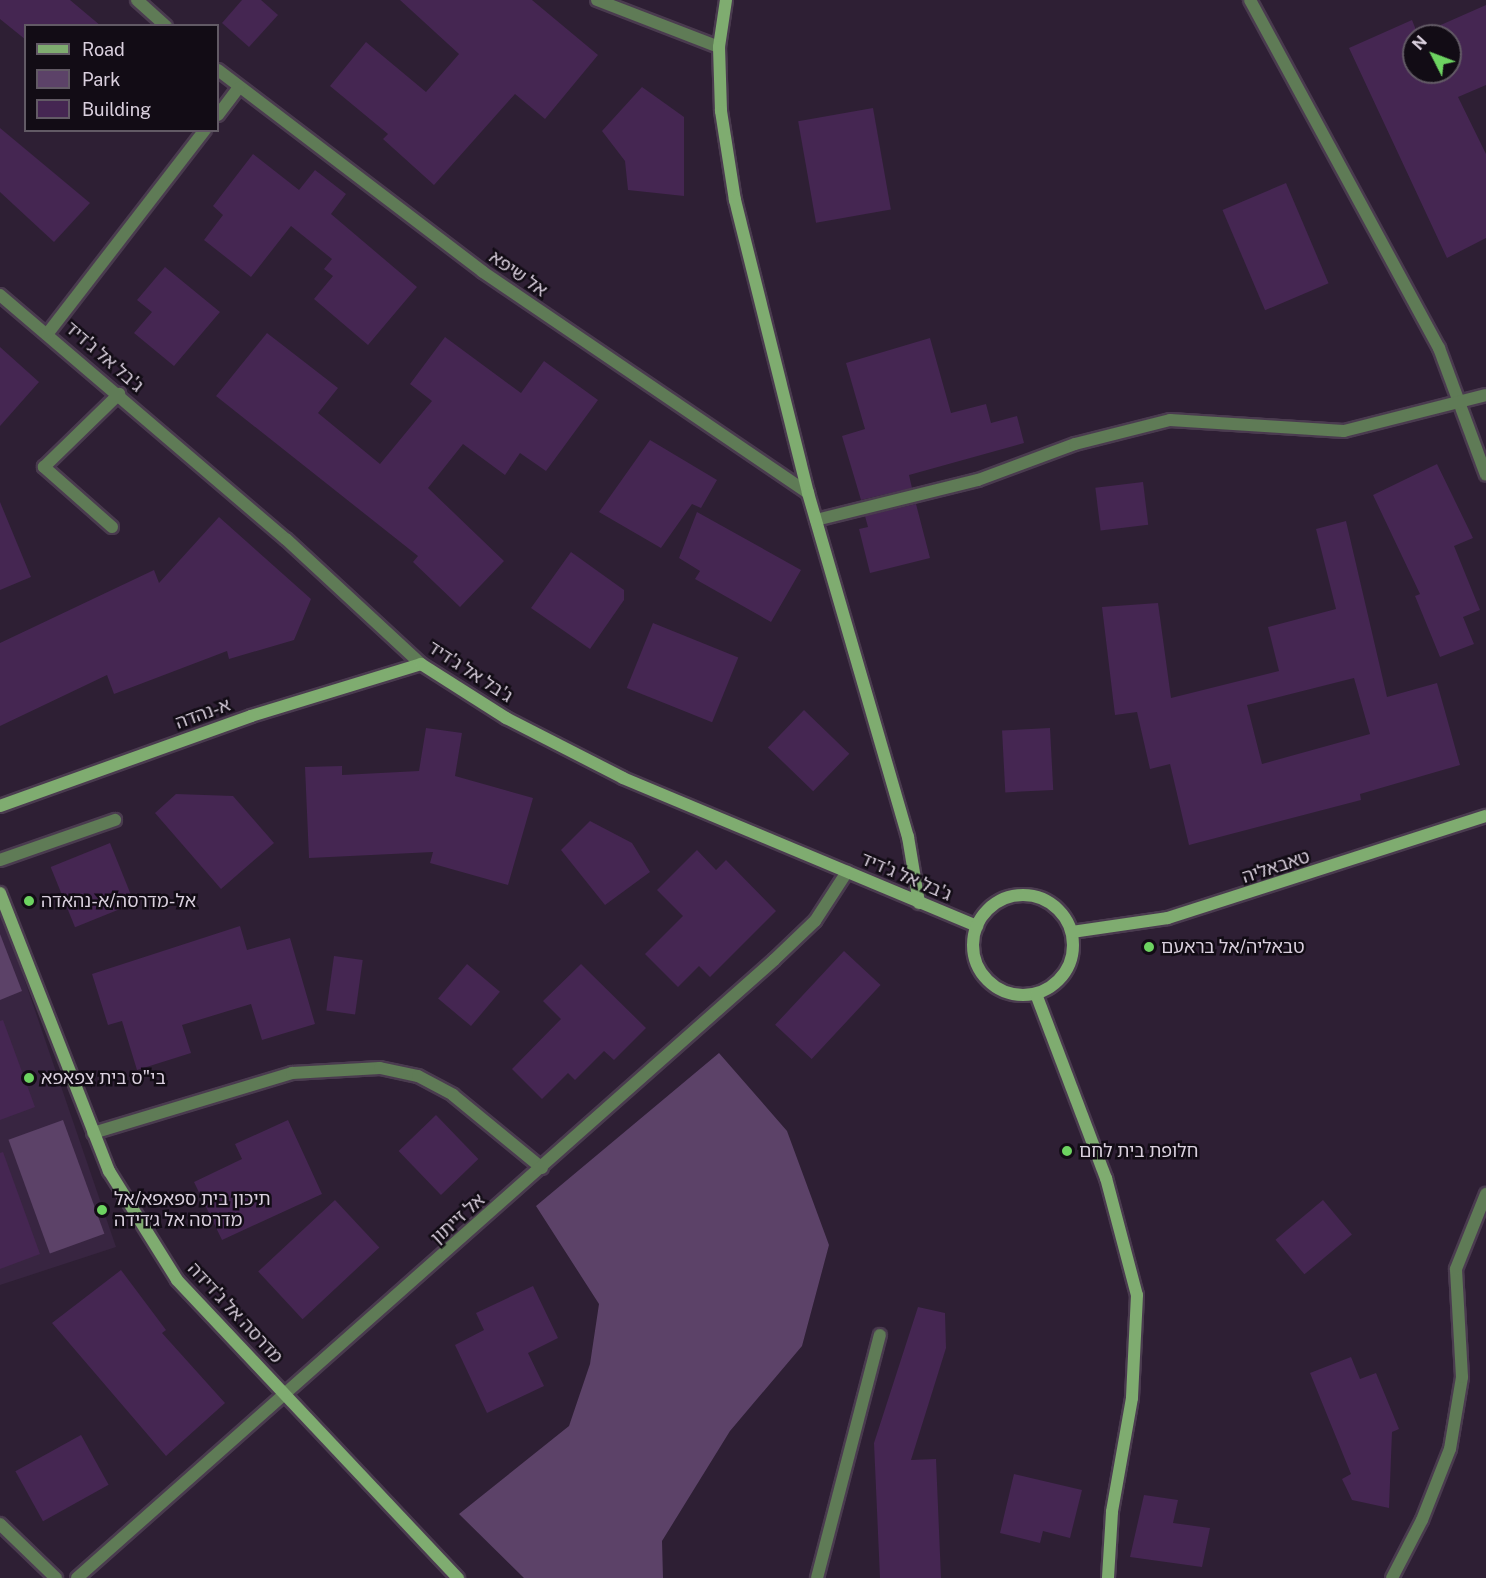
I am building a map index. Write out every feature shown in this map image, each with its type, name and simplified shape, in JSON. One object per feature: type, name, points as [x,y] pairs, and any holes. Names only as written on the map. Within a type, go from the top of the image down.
[{"type":"street","points":[[137,0],[164,24]]},
{"type":"street","points":[[597,0],[719,47]]},
{"type":"street","points":[[726,0],[719,47],[721,111],[735,200],[808,492],[908,837],[919,903]]},
{"type":"street","points":[[1250,0],[1439,348],[1486,475]]},
{"type":"street","name":"אל שיפא","points":[[219,71],[238,88],[483,272],[808,492]]},
{"type":"street","points":[[219,113],[238,88]]},
{"type":"street","points":[[48,333],[203,132]]},
{"type":"street","name":"ג'בל אל ג'דיד","points":[[0,295],[119,394],[421,664],[506,718],[623,778],[976,926]]},
{"type":"street","points":[[112,527],[44,467],[119,394]]},
{"type":"street","points":[[816,520],[978,480],[1075,444],[1170,420],[1344,431],[1486,395]]},
{"type":"street","name":"א-נהדה","points":[[0,806],[251,716],[421,664]]},
{"type":"street","name":"טאבאליה","points":[[1072,932],[1168,918],[1486,816]]},
{"type":"street","points":[[0,860],[115,820]]},
{"type":"street","name":"אל זייתון","points":[[77,1578],[287,1396],[783,952],[826,906],[847,872]]},
{"type":"street","name":"מדרסה אל ג'דידה","points":[[0,893],[109,1171],[177,1280],[458,1578]]},
{"type":"street","points":[[1027,894],[1055,906],[1072,932],[1071,963],[1057,982],[1036,994],[1005,992],[981,972],[974,957],[976,926],[997,903],[1027,894]]},
{"type":"street","points":[[1036,994],[1106,1178],[1137,1295],[1131,1398],[1112,1512],[1108,1578]]},
{"type":"street","points":[[93,1133],[292,1073],[380,1068],[418,1076],[453,1095],[542,1168]]},
{"type":"street","points":[[1392,1578],[1422,1520],[1450,1449],[1462,1377],[1456,1269],[1486,1194]]},
{"type":"street","points":[[817,1578],[880,1335]]},
{"type":"street","points":[[0,1524],[56,1578]]},
{"type":"shaded area","name":"בי\"ס בית צפאפא","points":[[0,908],[116,1247],[0,1285]]},
{"type":"green space","points":[[0,934],[22,991],[0,1000]]},
{"type":"green space","points":[[719,1053],[787,1131],[829,1245],[802,1346],[730,1431],[662,1541],[663,1578],[524,1578],[459,1514],[569,1426],[590,1364],[599,1304],[536,1206]]},
{"type":"green space","points":[[63,1120],[104,1234],[50,1254],[8,1140]]},
{"type":"building","points":[[0,0],[70,0],[99,24],[24,24],[24,38],[0,19]]},
{"type":"building","points":[[242,0],[261,0],[278,15],[249,47],[222,23]]},
{"type":"building","points":[[400,0],[532,0],[598,55],[545,119],[515,94],[434,185],[383,139],[388,134],[330,86],[366,42],[426,92],[459,54]]},
{"type":"building","points":[[1486,5],[1486,85],[1458,97],[1486,154],[1486,238],[1447,258],[1349,48],[1402,24],[1402,84],[1462,84],[1462,24],[1443,24]]},
{"type":"building","points":[[642,87],[684,117],[684,196],[628,190],[625,161],[602,131]]},
{"type":"building","points":[[873,108],[891,209],[816,223],[798,121]]},
{"type":"building","points":[[0,128],[90,203],[54,242],[0,192]]},
{"type":"building","points":[[253,154],[299,190],[315,170],[346,194],[331,214],[417,287],[368,345],[314,299],[333,276],[324,269],[332,259],[291,226],[251,277],[204,240],[223,215],[213,206]]},
{"type":"building","points":[[1286,183],[1329,283],[1265,310],[1222,210]]},
{"type":"building","points":[[165,267],[220,312],[174,366],[134,333],[152,312],[137,300]]},
{"type":"building","points":[[267,333],[338,388],[318,413],[380,464],[432,401],[410,384],[445,337],[521,393],[544,361],[598,400],[546,471],[520,453],[505,475],[463,444],[428,488],[504,561],[460,607],[413,562],[418,556],[216,396]]},
{"type":"building","points":[[930,338],[951,413],[986,404],[991,423],[1017,416],[1024,443],[909,475],[912,488],[861,500],[842,436],[865,429],[846,363]]},
{"type":"building","points":[[0,347],[39,382],[0,426]]},
{"type":"building","points":[[650,440],[717,480],[701,508],[692,504],[661,548],[599,512]]},
{"type":"building","points":[[1437,464],[1473,538],[1454,546],[1480,610],[1463,617],[1474,644],[1440,657],[1415,596],[1420,594],[1373,495]]},
{"type":"building","points":[[1143,482],[1148,525],[1101,531],[1095,488]]},
{"type":"building","points":[[0,502],[31,577],[0,590]]},
{"type":"building","points":[[916,504],[930,558],[870,573],[859,529],[868,527],[865,516]]},
{"type":"building","points":[[697,512],[801,570],[771,622],[695,579],[700,571],[679,558]]},
{"type":"building","points":[[219,517],[311,599],[294,640],[229,659],[227,651],[114,694],[107,675],[0,726],[0,643],[154,570],[159,583]]},
{"type":"building","points":[[1346,521],[1387,697],[1437,683],[1460,765],[1360,794],[1361,800],[1189,845],[1170,764],[1150,769],[1137,712],[1115,715],[1102,607],[1158,603],[1171,698],[1279,671],[1268,627],[1336,609],[1316,529]],"holes":[[[1354,678],[1370,734],[1262,764],[1247,705]]]},
{"type":"building","points":[[571,552],[624,590],[624,600],[590,649],[531,608]]},
{"type":"building","points":[[653,623],[738,657],[712,722],[627,688]]},
{"type":"building","points":[[804,710],[849,754],[813,791],[768,747]]},
{"type":"building","points":[[426,728],[462,733],[455,776],[533,798],[508,885],[430,863],[433,852],[309,858],[305,767],[342,766],[342,775],[419,771]]},
{"type":"building","points":[[1050,728],[1053,790],[1005,792],[1002,731]]},
{"type":"building","points":[[176,794],[233,796],[274,843],[221,889],[155,813]]},
{"type":"building","points":[[590,821],[632,843],[650,872],[605,905],[561,850]]},
{"type":"building","points":[[110,843],[134,903],[75,927],[51,867]]},
{"type":"building","points":[[697,850],[716,870],[726,860],[776,911],[710,977],[699,966],[678,987],[645,954],[683,916],[657,890]]},
{"type":"building","points":[[240,926],[247,950],[290,938],[315,1024],[262,1040],[251,1004],[182,1025],[191,1053],[137,1070],[122,1021],[108,1025],[92,974]]},
{"type":"building","points":[[844,951],[881,985],[812,1059],[775,1025]]},
{"type":"building","points":[[334,956],[363,960],[355,1015],[326,1010]]},
{"type":"building","points":[[467,964],[500,992],[471,1026],[438,998]]},
{"type":"building","points":[[581,964],[646,1028],[614,1060],[604,1051],[575,1080],[568,1073],[542,1099],[512,1069],[561,1019],[543,1001]]},
{"type":"building","points":[[3,1020],[35,1107],[0,1120],[0,1021]]},
{"type":"building","points":[[436,1115],[478,1159],[441,1195],[399,1151]]},
{"type":"building","points":[[288,1120],[322,1194],[222,1240],[194,1182],[242,1159],[235,1144]]},
{"type":"building","points":[[3,1152],[40,1254],[0,1269],[0,1153]]},
{"type":"building","points":[[335,1200],[379,1248],[303,1319],[258,1272]]},
{"type":"building","points":[[1323,1200],[1352,1234],[1304,1274],[1276,1240]]},
{"type":"building","points":[[121,1270],[166,1330],[162,1333],[225,1403],[166,1456],[52,1323]]},
{"type":"building","points":[[533,1286],[558,1338],[528,1353],[544,1386],[487,1413],[455,1345],[484,1330],[476,1313]]},
{"type":"building","points":[[918,1307],[945,1313],[946,1348],[911,1460],[936,1459],[941,1578],[880,1578],[874,1443]]},
{"type":"building","points":[[1351,1357],[1360,1379],[1376,1373],[1399,1429],[1392,1432],[1389,1508],[1352,1500],[1342,1479],[1351,1474],[1310,1373]]},
{"type":"building","points":[[81,1435],[109,1485],[43,1521],[15,1471]]},
{"type":"building","points":[[1014,1474],[1082,1490],[1070,1538],[1043,1531],[1040,1543],[1000,1533]]},
{"type":"building","points":[[1144,1495],[1178,1500],[1173,1523],[1210,1528],[1202,1567],[1130,1557]]},
{"type":"place","name":"אל-מדרסה/א-נהאדה","points":[[29,901]]},
{"type":"place","name":"טבאליה/אל בראעם","points":[[1149,947]]},
{"type":"place","name":"בי\"ס בית צפאפא","points":[[29,1078]]},
{"type":"place","name":"חלופת בית לחם","points":[[1067,1151]]},
{"type":"place","name":"תיכון בית ספאפא/אל מדרסה אל ג׳דידה","points":[[102,1210]]}]
